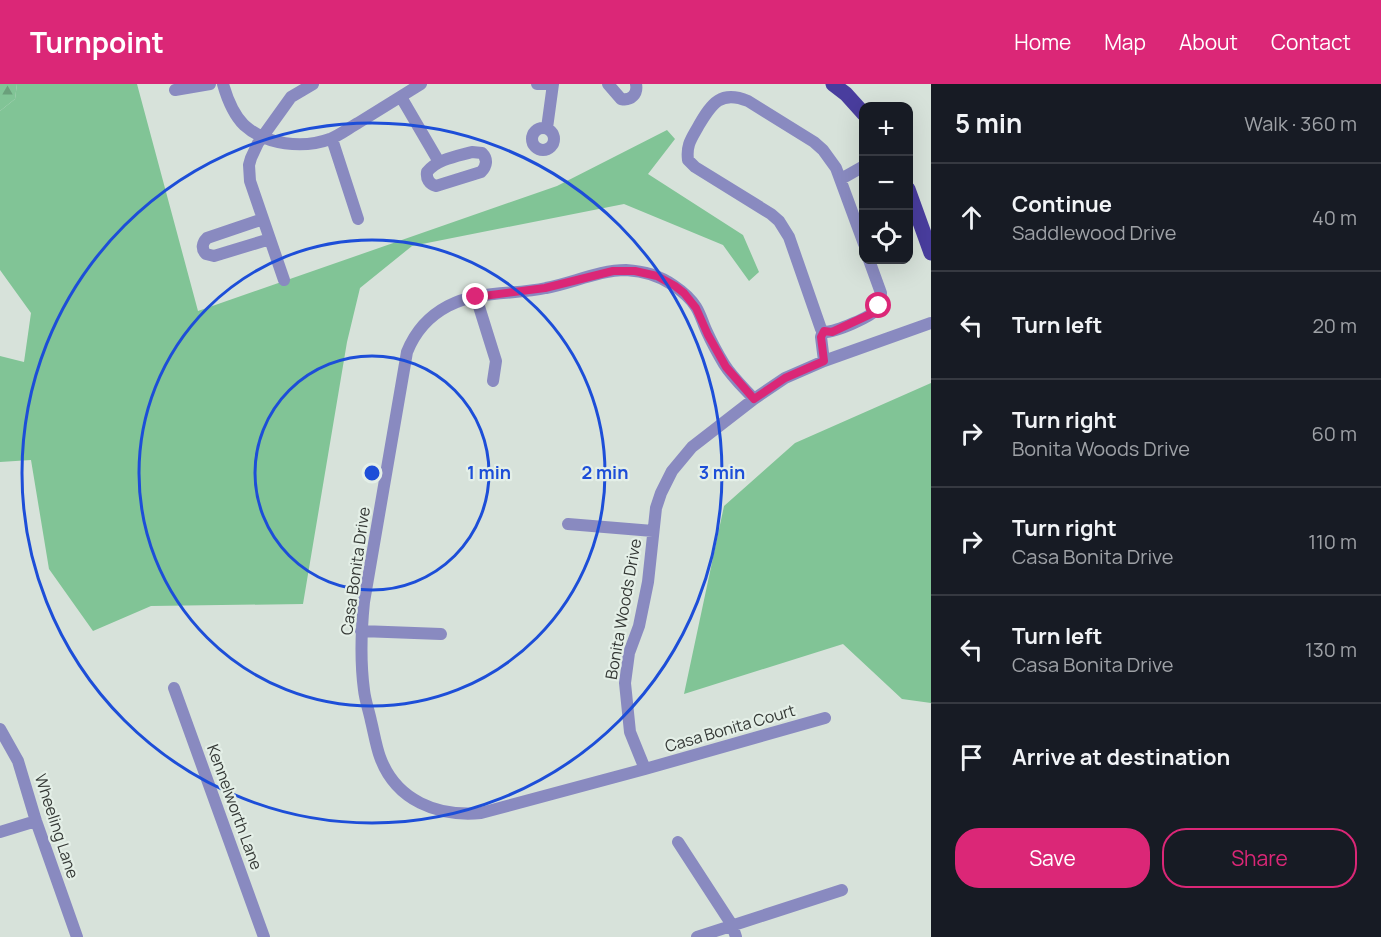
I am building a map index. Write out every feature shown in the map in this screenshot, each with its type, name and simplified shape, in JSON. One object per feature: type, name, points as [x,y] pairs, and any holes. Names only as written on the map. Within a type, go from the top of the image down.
[{"type":"main road","points":[[833,84],[859,108]]},
{"type":"main road","points":[[913,201],[931,253]]},
{"type":"street","points":[[175,90],[210,84]]},
{"type":"street","points":[[223,84],[228,100],[244,125],[263,138],[306,145],[332,139],[421,84]]},
{"type":"street","points":[[284,280],[250,181],[251,158],[254,150],[291,97],[313,84]]},
{"type":"street","points":[[537,84],[548,84]]},
{"type":"street","points":[[547,128],[553,84]]},
{"type":"street","points":[[608,84],[624,100],[631,98],[635,93],[636,84]]},
{"type":"street","points":[[401,97],[439,162]]},
{"type":"street","points":[[859,230],[841,179],[831,160],[814,142],[739,97],[724,98],[712,105],[688,144],[688,160],[695,167],[779,221],[789,237],[824,331],[832,332],[873,313],[879,306],[881,293],[870,264]]},
{"type":"street","points":[[332,139],[358,219]]},
{"type":"street","points":[[841,179],[859,169]]},
{"type":"street","points":[[263,219],[207,238],[203,243],[203,249],[208,256],[214,256],[270,239]]},
{"type":"street","name":"Casa Bonita Drive","points":[[645,769],[481,813],[458,814],[447,813],[425,805],[406,793],[384,767],[364,692],[361,632],[364,602],[407,352],[416,334],[431,318],[457,302],[476,297],[545,288],[613,271],[635,271],[657,276],[684,293],[696,308],[726,367],[754,399]]},
{"type":"street","points":[[476,297],[496,361],[493,381]]},
{"type":"street","name":"Bonita Woods Drive","points":[[645,769],[630,732],[625,683],[648,582],[656,508],[672,471],[692,447],[785,378],[824,361],[931,323]]},
{"type":"street","points":[[824,331],[821,337],[824,361]]},
{"type":"street","points":[[568,524],[653,531]]},
{"type":"street","points":[[361,632],[441,634]]},
{"type":"street","name":"Kennelworth Lane","points":[[174,688],[264,937]]},
{"type":"street","name":"Casa Bonita Court","points":[[645,769],[825,718]]},
{"type":"street","name":"Wheeling Lane","points":[[0,729],[18,761],[36,821],[77,937]]},
{"type":"street","points":[[0,832],[36,821]]},
{"type":"street","points":[[678,842],[734,931]]},
{"type":"street","points":[[697,937],[734,931],[842,890]]},
{"type":"green space","points":[[0,84],[17,84],[15,99],[0,111]]},
{"type":"green space","points":[[17,84],[137,84],[198,311],[557,186],[667,130],[675,139],[648,174],[743,235],[759,272],[749,281],[723,245],[624,204],[412,246],[360,288],[347,342],[303,604],[151,606],[93,631],[49,569],[31,460],[0,462],[0,356],[24,362],[31,313],[0,270],[0,111],[15,99]]},
{"type":"green space","points":[[931,383],[931,703],[902,699],[843,644],[684,694],[724,506],[795,443]]},
{"type":"route","points":[[476,297],[545,288],[613,271],[635,271],[657,276],[684,293],[696,308],[726,367],[754,399],[785,378],[824,361],[821,337],[824,331],[832,332],[873,313],[879,306]]}]
